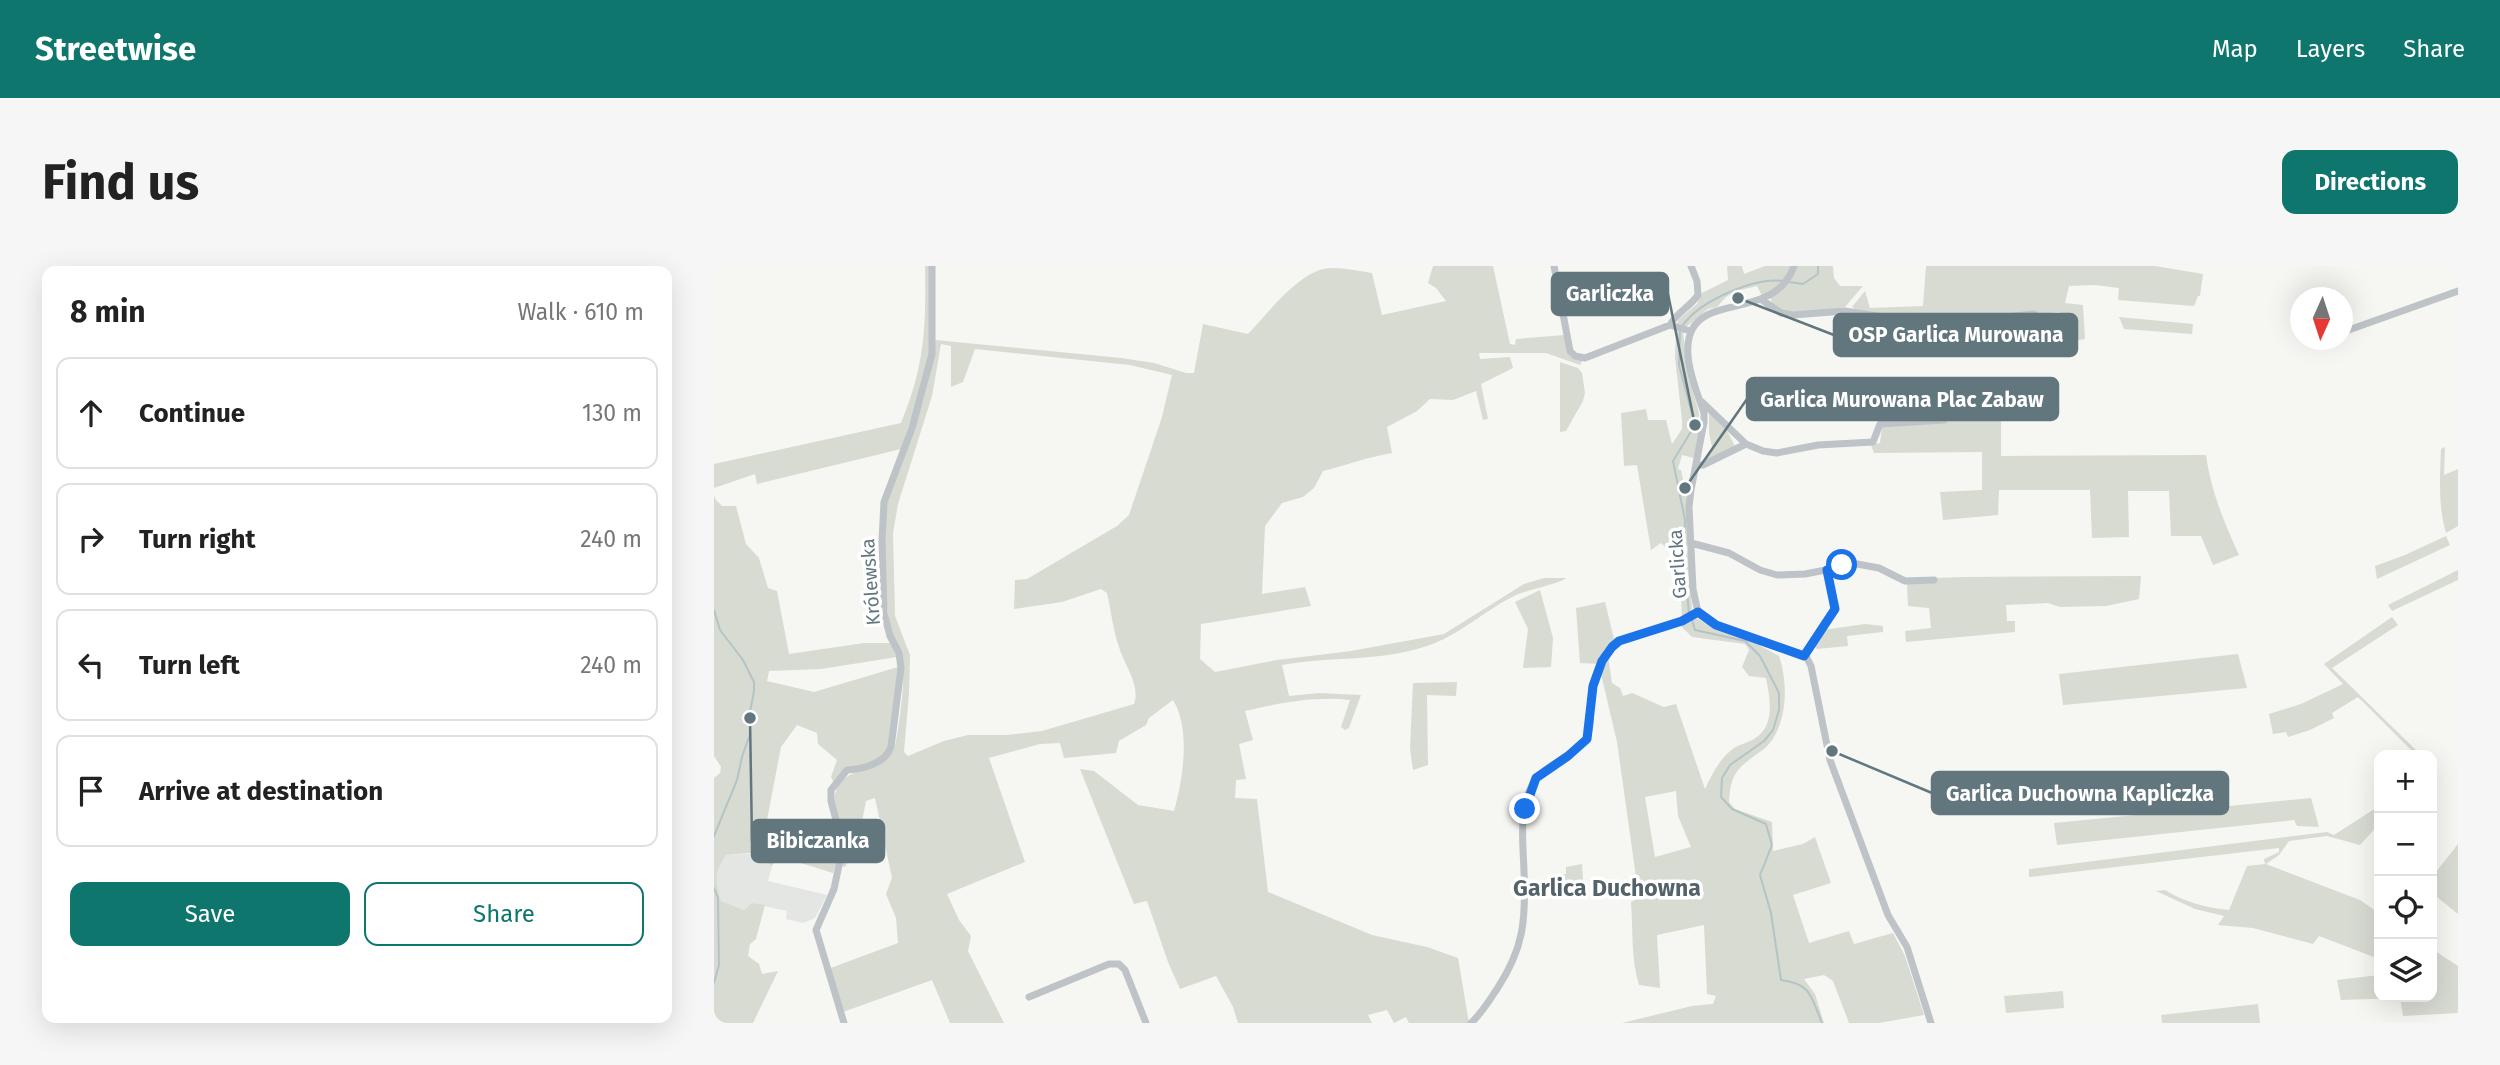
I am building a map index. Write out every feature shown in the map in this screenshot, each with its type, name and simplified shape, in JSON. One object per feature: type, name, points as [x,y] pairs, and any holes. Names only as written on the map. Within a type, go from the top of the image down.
[{"type":"street","name":"Królewska","points":[[844,1023],[816,930],[834,889],[843,846],[831,801],[831,790],[847,770],[879,761],[889,754],[891,747],[901,668],[899,653],[890,636],[884,613],[884,502],[912,428],[932,355],[932,266]]},
{"type":"street","points":[[1553,266],[1570,351],[1575,356],[1586,358],[1673,326],[1687,330],[1709,312],[1762,300],[1786,281],[1794,266]]},
{"type":"street","points":[[1673,326],[1675,317],[1698,295],[1692,266]]},
{"type":"street","points":[[2353,328],[2458,291]]},
{"type":"street","points":[[1762,300],[1782,313],[1793,315],[1845,311],[1934,325],[2034,314]]},
{"type":"street","name":"Garlicka","points":[[1687,330],[1688,355],[1704,422],[1690,496],[1688,547],[1693,615]]},
{"type":"street","points":[[1699,399],[1746,444],[1777,453],[1818,445],[1873,442],[1880,424],[1944,421]]},
{"type":"street","points":[[1696,465],[1703,466],[1746,444]]},
{"type":"street","points":[[1688,547],[1729,553],[1759,570],[1777,575],[1805,574],[1842,565],[1862,564],[1879,568],[1905,581],[1934,580]]},
{"type":"street","points":[[1804,656],[1835,609],[1827,570]]},
{"type":"street","points":[[1471,1023],[1485,1007],[1512,965],[1521,937],[1522,822],[1533,784],[1542,773],[1568,756],[1587,739],[1593,686],[1602,661],[1612,647],[1619,641],[1693,615],[1804,656],[1811,666],[1830,760],[1888,915],[1907,947],[1931,1023]]},
{"type":"street","points":[[1029,997],[1109,964],[1119,964],[1125,970],[1146,1023]]},
{"type":"shaded area","points":[[925,266],[930,266],[930,354],[901,449],[757,484],[755,474],[714,488],[714,464],[901,423],[915,383],[922,346]]},
{"type":"shaded area","points":[[1433,266],[1493,266],[1510,344],[1515,345],[1516,339],[1564,335],[1567,349],[1583,360],[1580,365],[1546,353],[1479,353],[1480,359],[1510,357],[1513,368],[1481,384],[1488,419],[1483,420],[1476,391],[1453,400],[1430,399],[1417,411],[1387,427],[1392,453],[1323,471],[1314,488],[1303,497],[1282,503],[1265,526],[1262,594],[1305,587],[1311,606],[1201,624],[1200,659],[1215,672],[1444,634],[1524,584],[1544,578],[1566,578],[1516,595],[1450,636],[1427,646],[1373,657],[1282,665],[1289,696],[1319,693],[1361,695],[1349,728],[1345,730],[1341,727],[1350,700],[1310,700],[1245,711],[1253,740],[1239,744],[1246,779],[1236,780],[1235,798],[1257,799],[1268,892],[1372,935],[1427,947],[1458,958],[1469,1023],[1409,1023],[1406,1017],[1394,1023],[1387,1010],[1368,1015],[1372,1023],[1238,1023],[1233,1007],[1216,976],[1180,989],[1147,901],[1134,904],[1080,769],[1094,771],[1138,805],[1174,811],[1180,785],[1184,740],[1179,712],[1173,700],[1149,718],[1146,725],[1119,741],[1116,753],[1064,758],[1060,743],[1040,744],[989,758],[1025,862],[947,894],[959,920],[971,936],[968,951],[1004,1023],[950,1023],[932,980],[843,1012],[828,969],[898,943],[896,918],[886,894],[892,878],[875,798],[866,801],[857,847],[845,867],[842,866],[834,802],[837,789],[844,779],[883,762],[895,746],[902,703],[903,669],[891,630],[886,599],[886,509],[924,397],[935,340],[1121,358],[1194,373],[1203,324],[1248,334],[1292,287],[1323,269],[1341,268],[1372,273],[1382,315],[1446,301],[1436,288],[1428,283]],"holes":[[[941,344],[951,346],[951,387],[963,382],[975,349],[1130,365],[1172,375],[1162,417],[1129,515],[1117,526],[1027,579],[1015,580],[1014,609],[1062,602],[1101,589],[1107,593],[1121,654],[1134,683],[1134,704],[1042,731],[1007,735],[968,735],[944,741],[908,756],[904,752],[910,655],[895,616],[893,533],[898,504],[932,396]]]},
{"type":"shaded area","points":[[1727,266],[1742,266],[1744,274],[1765,266],[1833,266],[1834,278],[1840,286],[1863,286],[1845,307],[1803,314],[1781,311],[1772,306],[1770,291],[1762,296],[1757,286],[1736,291],[1686,327],[1677,324],[1679,319],[1697,304],[1702,293],[1728,280]]},
{"type":"shaded area","points":[[1926,266],[2155,266],[2203,274],[2200,296],[2194,306],[2118,300],[2119,288],[2069,286],[2065,303],[2083,305],[2085,339],[2059,344],[2060,312],[1927,323],[1860,312],[1852,307],[1865,291],[1870,308],[1923,306]]},
{"type":"shaded area","points":[[2119,317],[2193,324],[2192,334],[2124,329]]},
{"type":"shaded area","points":[[1676,331],[1683,332],[1689,378],[1699,413],[1699,436],[1694,458],[1682,455],[1678,469],[1681,470],[1687,499],[1688,546],[1665,547],[1661,543],[1651,550],[1637,465],[1624,466],[1621,413],[1646,409],[1648,420],[1666,420],[1672,444],[1682,429],[1675,358]]},
{"type":"shaded area","points":[[1560,362],[1578,368],[1582,373],[1585,393],[1566,431],[1560,432]]},
{"type":"shaded area","points":[[1955,380],[2034,381],[2035,396],[2029,396],[2030,418],[2001,418],[2001,456],[2206,455],[2219,506],[2239,555],[2213,565],[2201,536],[2171,536],[2169,491],[2128,491],[2129,537],[2092,538],[2090,490],[1999,490],[1998,515],[1943,520],[1940,492],[1982,490],[1982,452],[1874,453],[1871,445],[1880,443],[1882,427],[1886,425],[1946,423],[1947,419],[1954,418]]},
{"type":"shaded area","points":[[1709,412],[1726,429],[1736,448],[1704,461],[1712,447]]},
{"type":"shaded area","points":[[2445,447],[2444,475],[2458,469],[2458,526],[2446,533],[2440,491],[2441,449]]},
{"type":"shaded area","points":[[714,495],[722,506],[736,506],[746,544],[759,558],[768,588],[777,591],[789,654],[864,643],[890,643],[897,657],[821,669],[769,671],[767,681],[814,692],[898,667],[888,752],[878,760],[858,767],[834,783],[831,777],[837,760],[818,744],[817,733],[797,725],[781,747],[767,820],[783,831],[782,846],[838,857],[833,873],[778,856],[772,866],[750,853],[726,855],[719,867],[717,882],[721,901],[744,910],[751,903],[765,905],[756,939],[750,944],[748,956],[759,964],[762,974],[778,971],[753,1023],[714,1023],[714,778],[720,773],[721,767],[714,756]]},
{"type":"shaded area","points":[[2446,536],[2450,545],[2377,579],[2375,566]]},
{"type":"shaded area","points":[[1679,551],[1688,551],[1692,608],[1691,612],[1682,618]]},
{"type":"shaded area","points":[[2458,570],[2458,580],[2392,611],[2388,605]]},
{"type":"shaded area","points":[[2141,576],[2139,599],[2106,606],[2060,607],[2048,603],[2006,605],[2007,621],[2015,621],[2015,632],[1906,642],[1905,631],[1931,628],[1929,608],[1908,606],[1907,584],[1935,578],[1963,577]]},
{"type":"shaded area","points":[[1540,590],[1553,638],[1551,667],[1523,668],[1528,629],[1515,602]]},
{"type":"shaded area","points":[[1605,602],[1614,639],[1604,650],[1599,664],[1580,663],[1576,608]]},
{"type":"shaded area","points":[[1695,617],[1713,628],[1755,643],[1779,656],[1785,689],[1780,724],[1768,745],[1735,774],[1729,802],[1735,809],[1772,822],[1773,851],[1803,844],[1815,837],[1831,883],[1793,895],[1809,943],[1849,931],[1854,944],[1893,933],[1905,956],[1924,1015],[1879,1023],[1849,1023],[1833,981],[1824,975],[1804,979],[1815,994],[1824,1023],[1622,1023],[1692,1006],[1713,1004],[1716,996],[1707,994],[1704,925],[1657,935],[1660,988],[1639,985],[1633,955],[1631,902],[1639,898],[1617,742],[1601,674],[1608,656],[1612,683],[1620,688],[1623,696],[1632,693],[1664,707],[1676,704],[1705,789],[1729,752],[1761,734],[1769,720],[1766,678],[1749,676],[1742,667],[1749,650],[1745,644],[1692,637],[1679,624]],"holes":[[[1676,791],[1678,816],[1691,847],[1655,857],[1645,797]]]},
{"type":"shaded area","points":[[2392,617],[2398,625],[2332,668],[2416,750],[2411,750],[2358,697],[2332,713],[2334,718],[2310,730],[2288,737],[2286,732],[2273,734],[2269,714],[2301,704],[2343,684],[2324,664]]},
{"type":"shaded area","points":[[1865,624],[1883,626],[1883,632],[1847,636],[1848,646],[1817,649],[1812,644],[1823,630]]},
{"type":"shaded area","points":[[2238,654],[2247,688],[2063,705],[2059,674]]},
{"type":"shaded area","points":[[1457,682],[1456,696],[1427,695],[1428,765],[1413,770],[1410,748],[1413,683]]},
{"type":"shaded area","points":[[2311,798],[2319,827],[2297,826],[2294,820],[2057,845],[2054,823]]},
{"type":"shaded area","points":[[2374,809],[2374,830],[2360,845],[2327,836],[2289,841],[2279,855],[2266,864],[2360,900],[2374,910],[2374,957],[2319,936],[2313,944],[2253,928],[2218,925],[2224,916],[2195,909],[2156,891],[2165,890],[2196,904],[2229,910],[2247,866],[2265,864],[2264,859],[2279,852],[2279,848],[2029,877],[2029,869],[2327,832],[2334,835]]},
{"type":"shaded area","points":[[2458,844],[2458,914],[2437,897],[2437,871]]},
{"type":"shaded area","points":[[750,854],[772,866],[768,881],[827,895],[815,918],[803,923],[786,919],[787,911],[751,903],[744,910],[720,901],[716,868],[726,855]]},
{"type":"shaded area","points":[[1582,864],[1583,881],[1569,884],[1568,891],[1552,892],[1551,875],[1566,874],[1566,867]]},
{"type":"shaded area","points":[[2437,952],[2458,966],[2458,1013],[2403,1016],[2401,1002],[2437,1002]]},
{"type":"shaded area","points":[[2374,976],[2374,999],[2341,1000],[2337,980]]},
{"type":"shaded area","points":[[2063,991],[2064,1008],[2006,1013],[2004,996]]},
{"type":"shaded area","points":[[2258,1004],[2260,1023],[2162,1023],[2161,1015]]},
{"type":"waterway","points":[[1789,282],[1803,284],[1818,274],[1818,266]]},
{"type":"waterway","points":[[1683,325],[1714,299],[1758,283],[1783,281]]},
{"type":"waterway","points":[[1680,329],[1679,365],[1695,425],[1673,461],[1685,520],[1684,554],[1689,615]]},
{"type":"waterway","points":[[714,610],[720,630],[743,660],[754,682],[750,734],[737,780],[714,836]]},
{"type":"waterway","points":[[1692,620],[1695,630],[1745,641],[1760,656],[1779,693],[1779,710],[1773,730],[1764,741],[1730,765],[1722,778],[1721,797],[1732,809],[1766,824],[1772,845],[1760,875],[1771,913],[1781,980],[1799,985],[1809,993],[1822,1023]]},
{"type":"waterway","points":[[714,888],[718,898],[719,965],[714,983]]},
{"type":"place","name":"OSP Garlica Murowana","points":[[1738,298]]},
{"type":"place","name":"Garliczka","points":[[1695,425]]},
{"type":"place","name":"Garlica Murowana Plac Zabaw","points":[[1685,488]]},
{"type":"place","name":"Bibiczanka","points":[[750,718]]},
{"type":"place","name":"Garlica Duchowna Kapliczka","points":[[1832,751]]},
{"type":"district","name":"Garlica Duchowna","points":[[1607,888]]},
{"type":"route","points":[[1525,809],[1536,778],[1587,739],[1593,686],[1602,661],[1617,643],[1682,621],[1698,612],[1716,625],[1804,656],[1835,609],[1827,570],[1842,565]]}]
